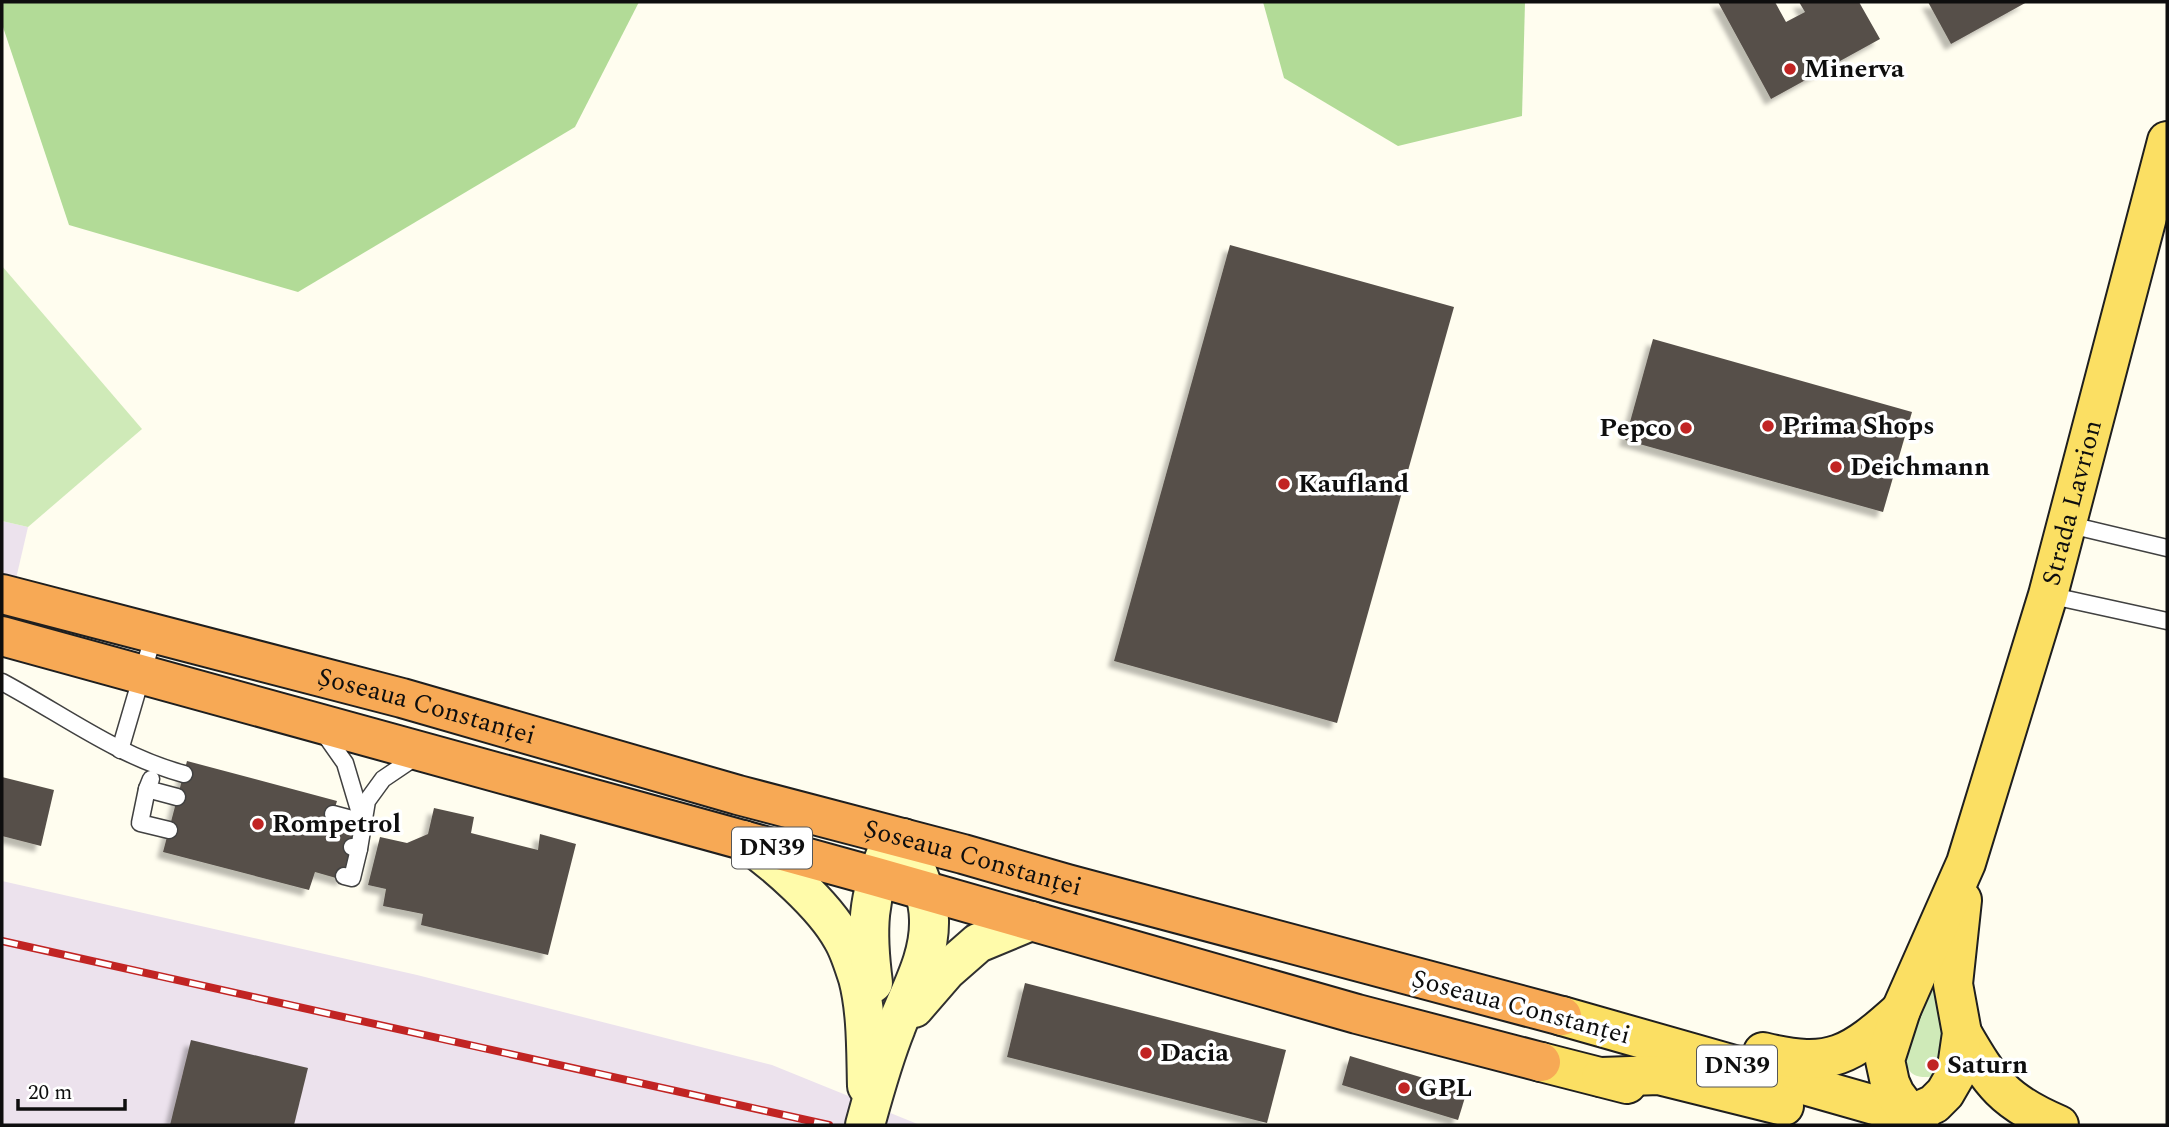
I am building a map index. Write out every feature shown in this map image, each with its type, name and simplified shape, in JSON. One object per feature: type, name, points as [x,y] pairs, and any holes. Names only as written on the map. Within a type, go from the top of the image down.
[{"type":"highway","name":"Șoseaua Constanței","points":[[2,594],[402,698],[738,795],[1562,1016]]},
{"type":"highway","name":"Șoseaua Constanței","points":[[2,636],[877,877],[1357,1014],[1541,1062]]},
{"type":"main road","name":"Strada Lavrion","points":[[1966,863],[2048,595],[2167,141]]},
{"type":"main road","points":[[1966,863],[1953,984],[1962,1033],[1956,1074],[1945,1093],[1918,1123],[1895,1094],[1885,1060],[1901,1010],[1966,863]]},
{"type":"main road","points":[[1562,1016],[1619,1016],[1788,1058],[1810,1060],[1833,1058],[1855,1048],[1901,1010]]},
{"type":"main road","name":"Șoseaua Constanței","points":[[1562,1016],[1918,1123]]},
{"type":"main road","points":[[1962,1033],[1982,1068],[2001,1092],[2033,1115],[2059,1125]]},
{"type":"main road","name":"Șoseaua Constanței","points":[[1541,1062],[1797,1125]]},
{"type":"main road","points":[[1601,1077],[1659,1075],[1861,1125]]},
{"type":"street","points":[[865,1113],[875,997],[869,915],[877,877],[899,837]]},
{"type":"street","points":[[865,1113],[921,969],[928,944],[929,918],[923,891],[899,837]]},
{"type":"street","points":[[743,840],[759,851],[821,910],[842,938],[858,979],[865,1028],[865,1113]]},
{"type":"street","points":[[887,1052],[920,999],[946,971],[978,943],[1031,921]]},
{"type":"lane","points":[[2066,524],[2167,548]]},
{"type":"lane","points":[[2048,595],[2167,621]]},
{"type":"lane","points":[[120,750],[154,634]]},
{"type":"lane","points":[[2,682],[120,750],[154,766],[184,774]]},
{"type":"lane","points":[[316,722],[345,764],[363,822]]},
{"type":"lane","points":[[344,876],[352,878],[367,801],[383,779],[424,752]]},
{"type":"lane","points":[[154,766],[140,823],[169,830]]},
{"type":"lane","points":[[148,789],[177,797]]},
{"type":"lane","points":[[333,814],[363,822]]},
{"type":"shaded area","points":[[2,521],[28,527],[2,639]]},
{"type":"shaded area","points":[[2,881],[417,975],[772,1065],[920,1125],[2,1125]]},
{"type":"green space","points":[[2,2],[639,2],[575,127],[298,292],[69,225],[2,24]]},
{"type":"green space","points":[[1263,2],[1525,2],[1522,116],[1398,146],[1284,78]]},
{"type":"green space","points":[[2,266],[142,429],[28,527],[2,521]]},
{"type":"green space","points":[[1938,977],[1944,1048],[1935,1076],[1917,1076],[1908,1068],[1906,1056],[1916,1021]]},
{"type":"building","name":"Minerva","points":[[1718,2],[1775,2],[1786,22],[1805,12],[1799,2],[1859,2],[1880,39],[1771,99]]},
{"type":"building","name":"Minerva","points":[[1928,2],[2027,2],[1951,44]]},
{"type":"building","name":"Kaufland","points":[[1230,245],[1454,307],[1337,723],[1114,661]]},
{"type":"building","name":"Prima Shops","points":[[1653,339],[1912,412],[1883,512],[1625,440]]},
{"type":"building","name":"Rompetrol","points":[[187,761],[337,801],[333,814],[358,827],[343,880],[315,872],[309,890],[163,852]]},
{"type":"building","points":[[2,777],[54,790],[41,846],[2,836]]},
{"type":"building","points":[[434,808],[474,817],[471,833],[538,850],[540,834],[576,844],[548,955],[421,925],[423,914],[383,906],[386,889],[368,885],[380,837],[407,843],[428,834]]},
{"type":"building","name":"Dacia","points":[[1025,983],[1286,1050],[1267,1123],[1007,1057]]},
{"type":"building","points":[[191,1040],[308,1068],[294,1125],[170,1125]]},
{"type":"building","name":"GPL","points":[[1350,1056],[1467,1091],[1458,1120],[1342,1085]]},
{"type":"railway","points":[[2,941],[829,1125]]},
{"type":"place","name":"Minerva","points":[[1790,69]]},
{"type":"place","name":"Prima Shops","points":[[1768,426]]},
{"type":"place","name":"Pepco","points":[[1686,428]]},
{"type":"place","name":"Deichmann","points":[[1836,467]]},
{"type":"place","name":"Kaufland","points":[[1284,484]]},
{"type":"place","name":"Rompetrol","points":[[258,824]]},
{"type":"place","name":"Dacia","points":[[1146,1053]]},
{"type":"place","name":"Saturn","points":[[1933,1065]]},
{"type":"place","name":"GPL","points":[[1404,1088]]}]
